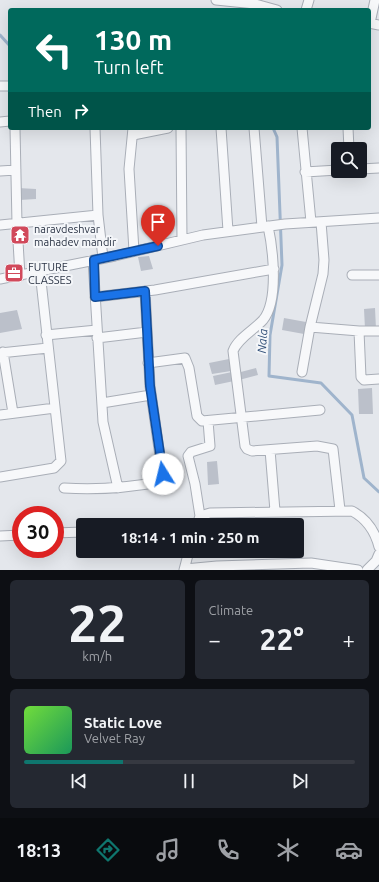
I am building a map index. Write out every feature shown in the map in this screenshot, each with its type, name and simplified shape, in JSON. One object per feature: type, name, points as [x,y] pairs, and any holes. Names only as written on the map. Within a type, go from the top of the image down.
[{"type":"street","points":[[216,0],[234,6],[246,2],[269,8]]},
{"type":"street","points":[[373,23],[375,0]]},
{"type":"street","points":[[15,130],[17,224],[20,276]]},
{"type":"street","points":[[95,130],[98,215],[103,258]]},
{"type":"street","points":[[134,251],[129,169],[133,131],[145,130]]},
{"type":"street","points":[[181,130],[182,240]]},
{"type":"street","points":[[221,130],[228,231]]},
{"type":"street","points":[[254,130],[274,269],[267,313],[257,327],[235,346],[233,351],[241,418],[247,449],[252,451],[317,446],[333,449],[340,510]]},
{"type":"street","points":[[302,130],[311,222]]},
{"type":"street","points":[[348,130],[349,142]]},
{"type":"street","points":[[367,169],[379,168]]},
{"type":"street","points":[[0,171],[16,170]]},
{"type":"street","points":[[306,172],[331,170]]},
{"type":"street","points":[[0,225],[98,215]]},
{"type":"street","points":[[0,279],[40,272],[228,231],[285,224],[379,218]]},
{"type":"street","points":[[302,372],[323,267],[321,222]]},
{"type":"street","points":[[94,260],[102,402],[107,442],[118,488]]},
{"type":"street","points":[[95,297],[145,291],[274,269]]},
{"type":"street","points":[[0,477],[54,468],[60,464],[61,457],[40,272]]},
{"type":"street","points":[[352,276],[379,275]]},
{"type":"street","points":[[64,488],[99,490],[118,488],[159,482],[163,477],[148,363],[145,291]]},
{"type":"street","points":[[310,327],[379,331]]},
{"type":"street","points":[[360,331],[361,377],[364,380],[379,379]]},
{"type":"street","points":[[46,335],[147,332]]},
{"type":"street","points":[[13,413],[2,352],[48,348]]},
{"type":"street","points":[[148,363],[185,358],[189,368],[197,416],[199,420],[208,421],[320,410]]},
{"type":"street","points":[[102,402],[151,394]]},
{"type":"street","points":[[0,415],[55,408]]},
{"type":"street","points":[[199,518],[195,484],[188,456],[191,452],[210,446],[208,421]]},
{"type":"street","points":[[270,450],[275,511]]},
{"type":"street","points":[[203,518],[210,513],[352,511],[361,516],[376,536],[379,548]]},
{"type":"street","points":[[64,533],[76,532]]},
{"type":"street","points":[[0,536],[12,535]]},
{"type":"street","points":[[367,570],[376,561],[379,554]]},
{"type":"street","points":[[187,558],[184,570],[217,566],[311,563],[358,570]]},
{"type":"building","points":[[18,188],[36,189],[36,199],[20,200]]},
{"type":"building","points":[[149,256],[153,269],[141,271],[138,257]]},
{"type":"building","points":[[375,308],[376,329],[365,329],[364,309]]},
{"type":"building","points":[[17,310],[22,329],[0,333],[0,313]]},
{"type":"building","points":[[284,318],[306,322],[304,334],[282,330]]},
{"type":"building","points":[[229,359],[231,371],[212,374],[209,363]]},
{"type":"building","points":[[256,368],[258,375],[239,380],[237,373]]},
{"type":"building","points":[[232,372],[234,381],[215,385],[213,376]]},
{"type":"building","points":[[372,388],[373,414],[359,414],[358,389]]},
{"type":"building","points":[[217,461],[219,484],[208,485],[207,462]]},
{"type":"waterway","name":"Nala","points":[[0,35],[8,44]]},
{"type":"waterway","name":"Nala","points":[[274,130],[277,137],[282,265],[270,335],[269,376],[321,383],[352,415],[364,478],[379,492]]},
{"type":"place","name":"naravdeshvar mahadev mandir","points":[[20,235]]},
{"type":"place","name":"FUTURE CLASSES","points":[[14,273]]},
{"type":"route","points":[[158,246],[94,260],[95,297],[145,291],[150,386],[163,474]]}]
